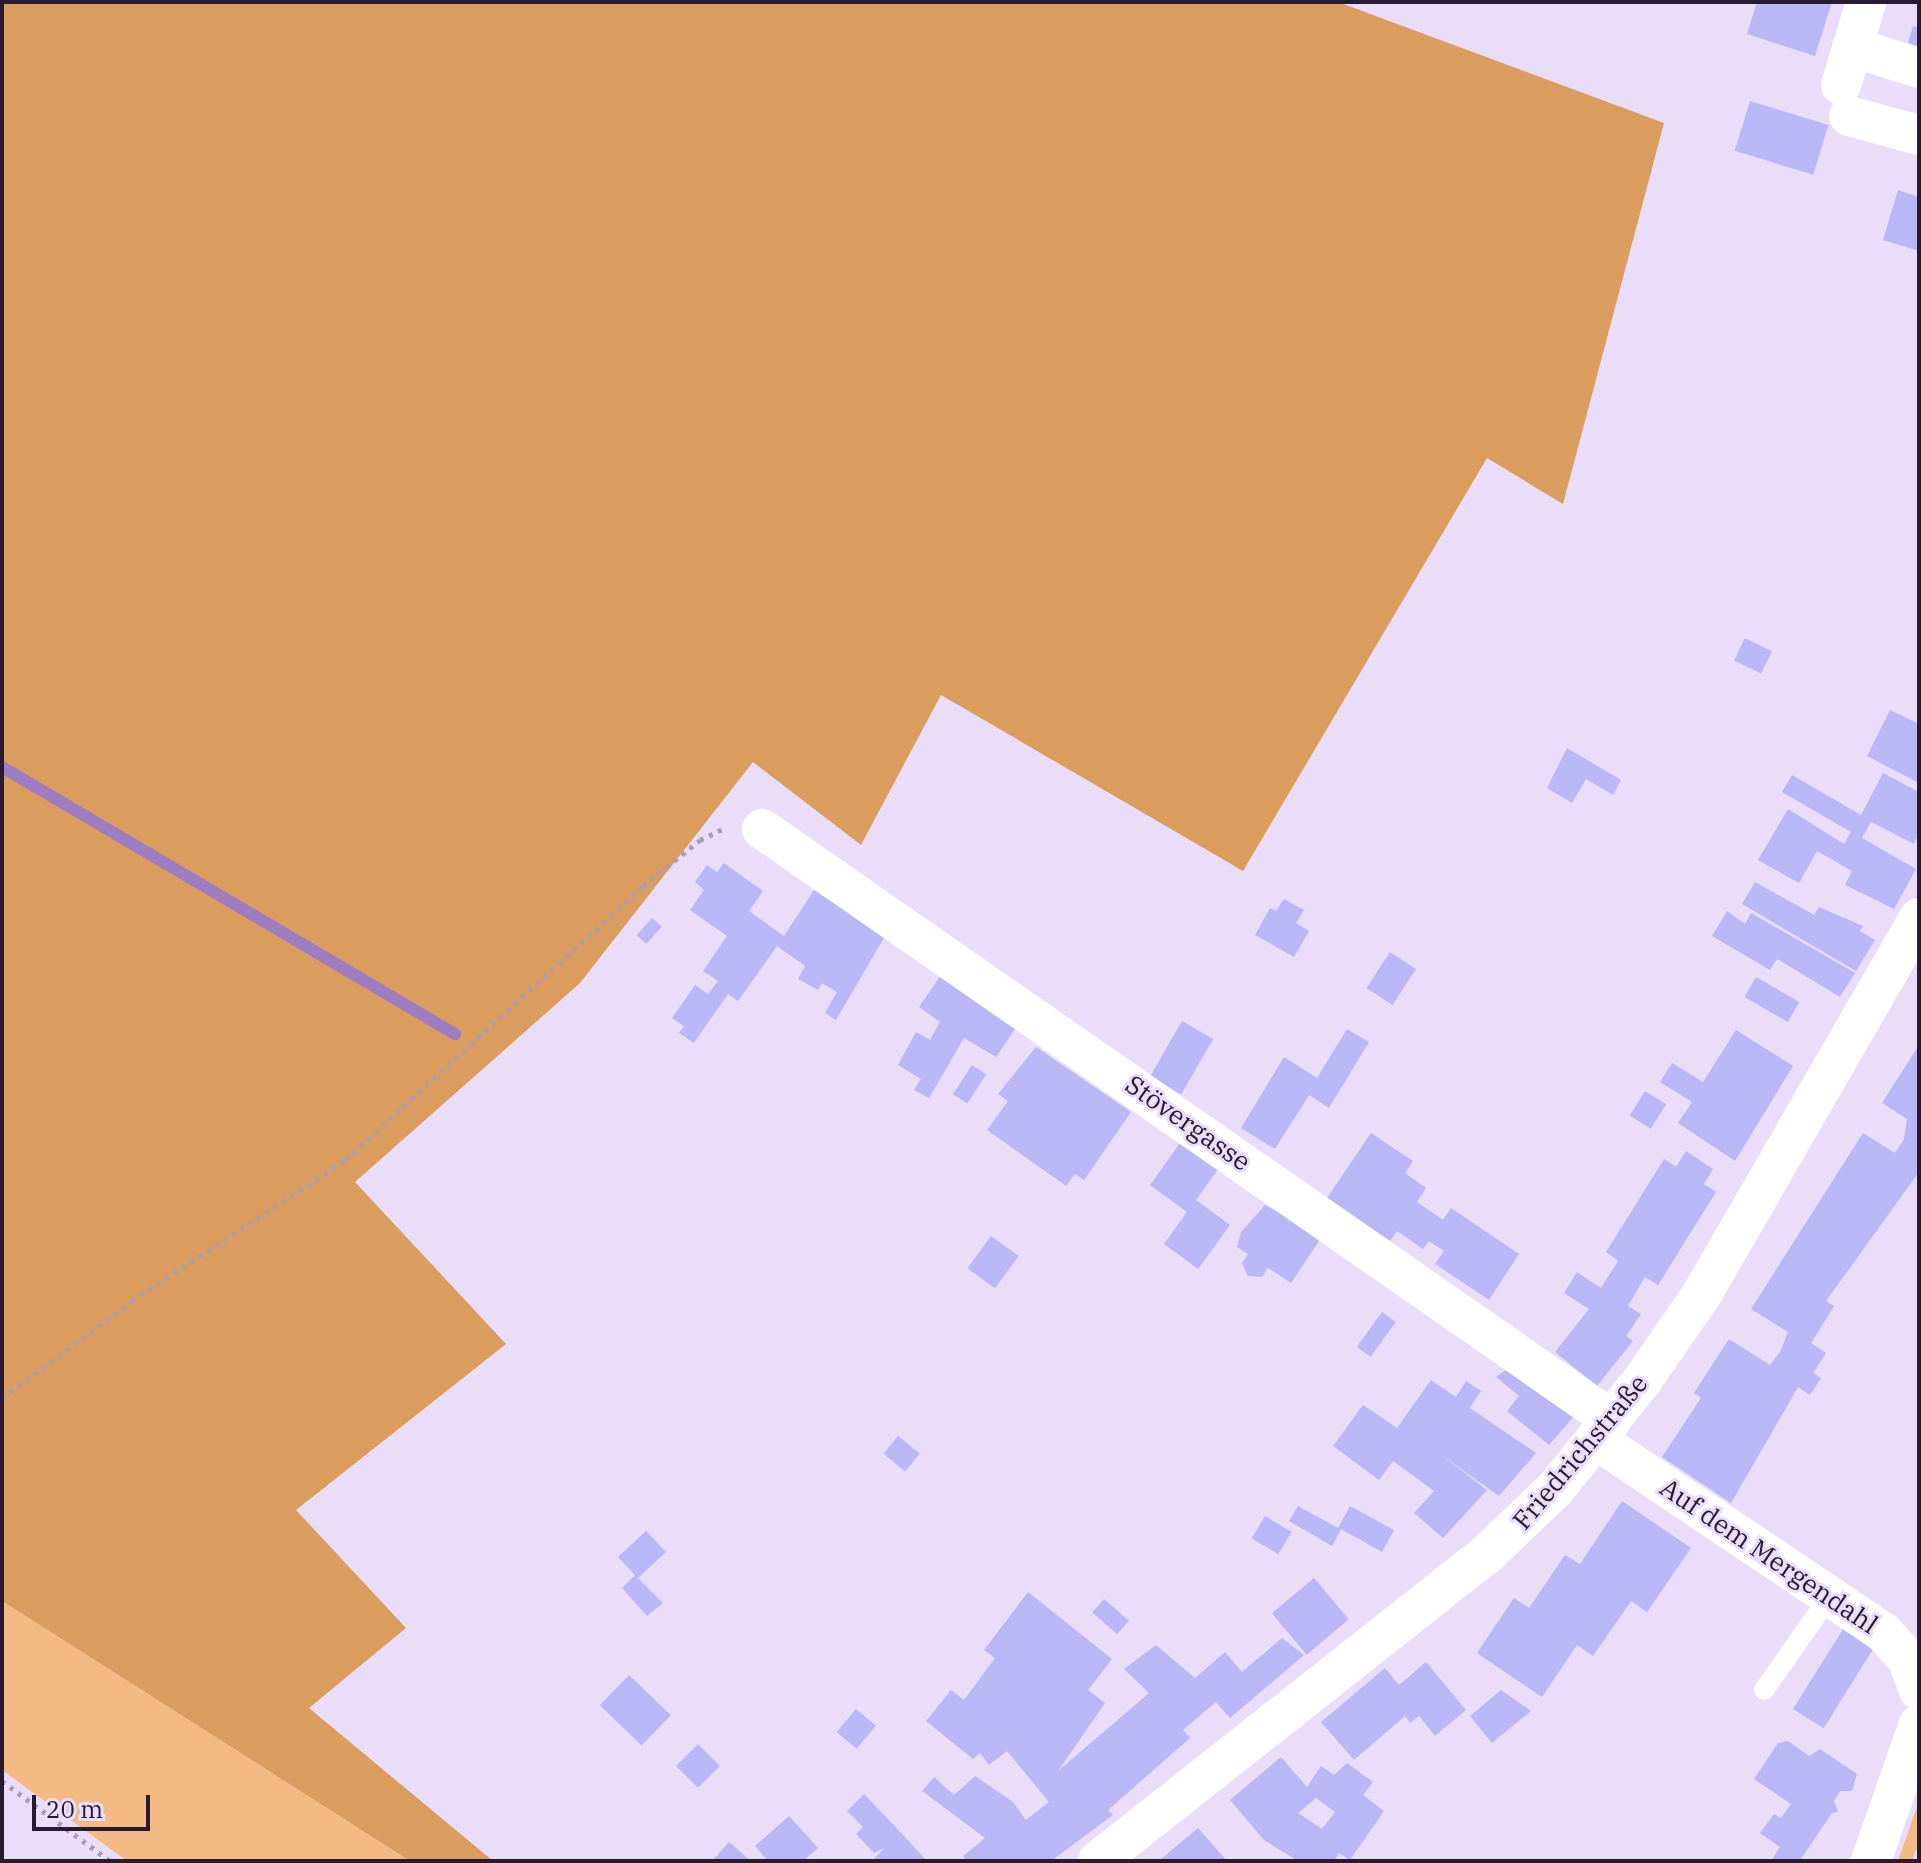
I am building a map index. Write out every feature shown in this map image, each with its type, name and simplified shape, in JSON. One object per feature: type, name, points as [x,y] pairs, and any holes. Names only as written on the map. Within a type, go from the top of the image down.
[{"type":"street","points":[[1866,2],[1852,47],[1845,100],[1919,135]]},
{"type":"street","points":[[1852,47],[1919,68]]},
{"type":"street","name":"Stövergasse","points":[[762,829],[1605,1430]]},
{"type":"street","name":"Friedrichstraße","points":[[1098,1861],[1505,1540],[1605,1430],[1702,1294],[1919,918]]},
{"type":"street","name":"Auf dem Mergendahl","points":[[1605,1430],[1883,1632],[1908,1660],[1919,1690]]},
{"type":"street","points":[[1871,1861],[1919,1724]]},
{"type":"lane","points":[[1764,1690],[1830,1596]]},
{"type":"path","points":[[2,1398],[156,1284],[365,1144],[679,855],[731,827],[762,829]]},
{"type":"path","points":[[2,1781],[110,1861]]},
{"type":"shaded area","points":[[2,2],[1338,2],[1664,123],[1563,504],[1487,458],[1243,871],[941,695],[861,845],[753,762],[580,983],[355,1182],[506,1344],[296,1510],[406,1628],[309,1708],[493,1861],[410,1861],[2,1601]]},
{"type":"shaded area","points":[[2,1601],[410,1861],[127,1861],[2,1770]]},
{"type":"shaded area","points":[[1919,1801],[1919,1843],[1912,1861],[1898,1861]]},
{"type":"building","points":[[1757,2],[1832,2],[1815,56],[1747,34]]},
{"type":"building","points":[[1913,26],[1919,28],[1919,47],[1908,43]]},
{"type":"building","points":[[1750,101],[1828,125],[1813,175],[1735,151]]},
{"type":"building","points":[[1898,190],[1919,197],[1919,251],[1883,240]]},
{"type":"building","points":[[1745,638],[1772,651],[1761,674],[1734,660]]},
{"type":"building","points":[[1890,710],[1919,724],[1919,783],[1867,756]]},
{"type":"building","points":[[1567,748],[1621,780],[1613,795],[1586,779],[1572,803],[1547,788]]},
{"type":"building","points":[[1883,773],[1919,792],[1919,833],[1914,844],[1871,822],[1862,838],[1916,869],[1894,909],[1845,885],[1852,871],[1817,851],[1799,883],[1758,860],[1788,809],[1844,844],[1851,832],[1782,792],[1792,775],[1861,815]]},
{"type":"building","points":[[724,863],[763,891],[749,911],[784,936],[814,890],[885,936],[836,1020],[825,1013],[837,992],[822,983],[818,990],[798,979],[805,966],[777,946],[738,1001],[728,994],[694,1043],[679,1033],[684,1026],[672,1018],[695,985],[708,994],[718,981],[703,971],[727,936],[690,910],[704,890],[695,882],[707,865],[717,872]]},
{"type":"building","points":[[1755,882],[1814,915],[1819,907],[1863,926],[1860,931],[1875,940],[1856,971],[1742,904]]},
{"type":"building","points":[[1284,899],[1304,910],[1296,923],[1309,931],[1294,957],[1255,935],[1270,908],[1276,911]]},
{"type":"building","points":[[1727,911],[1745,924],[1751,913],[1855,973],[1840,997],[1777,959],[1770,970],[1712,936]]},
{"type":"building","points":[[652,918],[662,927],[646,944],[637,935]]},
{"type":"building","points":[[1390,952],[1416,969],[1393,1005],[1367,988]]},
{"type":"building","points":[[941,975],[1017,1026],[996,1057],[964,1038],[929,1098],[914,1090],[921,1079],[898,1065],[916,1032],[930,1040],[940,1022],[919,1007]]},
{"type":"building","points":[[1756,977],[1799,1002],[1788,1022],[1744,997]]},
{"type":"building","points":[[1182,1021],[1213,1039],[1181,1094],[1150,1076]]},
{"type":"building","points":[[1347,1029],[1369,1042],[1329,1108],[1309,1095],[1275,1149],[1241,1128],[1284,1057],[1317,1078]]},
{"type":"building","points":[[1736,1030],[1793,1066],[1735,1161],[1678,1123],[1692,1102],[1660,1082],[1672,1063],[1703,1082]]},
{"type":"building","points":[[1919,1045],[1919,1172],[1826,1301],[1834,1306],[1811,1343],[1826,1353],[1813,1373],[1821,1378],[1810,1395],[1798,1387],[1731,1503],[1662,1457],[1701,1398],[1694,1393],[1729,1339],[1770,1365],[1780,1352],[1788,1332],[1751,1309],[1863,1133],[1895,1153],[1904,1139],[1907,1119],[1882,1103]]},
{"type":"building","points":[[1036,1047],[1131,1112],[1084,1180],[1075,1174],[1066,1186],[987,1130],[1008,1101],[998,1094]]},
{"type":"building","points":[[972,1065],[986,1074],[967,1104],[953,1094]]},
{"type":"building","points":[[1645,1091],[1666,1104],[1651,1129],[1630,1116]]},
{"type":"building","points":[[1371,1133],[1413,1161],[1405,1173],[1426,1188],[1417,1202],[1443,1220],[1451,1208],[1519,1254],[1489,1300],[1435,1264],[1444,1251],[1429,1241],[1423,1249],[1397,1231],[1390,1241],[1327,1198]]},
{"type":"building","points":[[1180,1143],[1218,1169],[1196,1200],[1230,1225],[1198,1269],[1164,1244],[1187,1212],[1150,1185]]},
{"type":"building","points":[[1686,1151],[1713,1169],[1704,1184],[1716,1192],[1658,1285],[1645,1277],[1628,1306],[1641,1314],[1626,1336],[1633,1341],[1597,1386],[1555,1352],[1589,1309],[1564,1293],[1577,1272],[1601,1288],[1618,1261],[1606,1252],[1664,1159],[1676,1167]]},
{"type":"building","points":[[1265,1205],[1311,1230],[1319,1241],[1291,1283],[1268,1268],[1262,1277],[1248,1276],[1242,1263],[1248,1254],[1237,1247],[1241,1232]]},
{"type":"building","points":[[991,1236],[1019,1256],[995,1288],[967,1268]]},
{"type":"building","points":[[1382,1312],[1396,1322],[1370,1357],[1357,1347]]},
{"type":"building","points":[[1514,1364],[1575,1415],[1549,1445],[1507,1411],[1519,1396],[1496,1377]]},
{"type":"building","points":[[1431,1380],[1456,1397],[1466,1381],[1481,1391],[1470,1408],[1536,1453],[1499,1496],[1439,1453],[1487,1490],[1443,1538],[1414,1513],[1434,1491],[1393,1461],[1379,1480],[1333,1446],[1363,1405],[1397,1428]]},
{"type":"building","points":[[898,1436],[920,1454],[905,1471],[884,1454]]},
{"type":"building","points":[[1622,1501],[1691,1548],[1647,1612],[1631,1601],[1593,1656],[1577,1645],[1542,1697],[1477,1653],[1514,1598],[1529,1608],[1565,1555],[1580,1564]]},
{"type":"building","points":[[1298,1506],[1338,1528],[1350,1506],[1394,1530],[1382,1552],[1341,1529],[1332,1546],[1289,1521]]},
{"type":"building","points":[[1265,1516],[1292,1532],[1278,1554],[1252,1538]]},
{"type":"building","points":[[646,1531],[666,1552],[638,1578],[663,1603],[647,1616],[622,1588],[635,1575],[618,1557]]},
{"type":"building","points":[[1314,1578],[1349,1619],[1307,1655],[1272,1613]]},
{"type":"building","points":[[1028,1592],[1112,1659],[1088,1690],[1105,1703],[1058,1771],[1149,1693],[1124,1669],[1156,1645],[1195,1678],[1225,1652],[1242,1672],[1282,1638],[1304,1655],[1230,1718],[1216,1702],[1183,1730],[1190,1738],[1108,1810],[1113,1815],[1051,1861],[967,1861],[963,1856],[985,1838],[922,1791],[934,1777],[954,1795],[975,1776],[1013,1802],[1026,1820],[1049,1802],[1007,1751],[989,1765],[980,1753],[973,1759],[926,1721],[951,1690],[964,1700],[995,1658],[984,1650]]},
{"type":"building","points":[[1104,1599],[1129,1621],[1117,1634],[1092,1613]]},
{"type":"building","points":[[1845,1626],[1876,1645],[1824,1728],[1793,1709]]},
{"type":"building","points":[[1426,1662],[1466,1710],[1435,1736],[1419,1716],[1410,1723],[1405,1716],[1354,1760],[1321,1722],[1385,1668],[1399,1685]]},
{"type":"building","points":[[629,1675],[671,1715],[642,1746],[600,1705]]},
{"type":"building","points":[[1501,1690],[1531,1711],[1492,1743],[1470,1716]]},
{"type":"building","points":[[856,1709],[876,1726],[857,1749],[837,1732]]},
{"type":"building","points":[[1788,1741],[1809,1756],[1820,1749],[1857,1774],[1852,1791],[1840,1791],[1834,1801],[1838,1812],[1832,1813],[1801,1859],[1804,1861],[1771,1861],[1780,1847],[1760,1833],[1774,1814],[1781,1818],[1791,1804],[1754,1779],[1778,1743]]},
{"type":"building","points":[[698,1744],[720,1766],[698,1788],[676,1766]]},
{"type":"building","points":[[1281,1757],[1307,1787],[1321,1766],[1334,1775],[1347,1763],[1373,1782],[1363,1795],[1384,1811],[1350,1860],[1339,1853],[1334,1861],[1298,1861],[1264,1840],[1230,1800]],"holes":[[[1316,1798],[1335,1812],[1322,1829],[1298,1813]]]},
{"type":"building","points":[[864,1794],[927,1861],[872,1861],[884,1848],[874,1853],[856,1834],[863,1827],[847,1811]]},
{"type":"building","points":[[789,1816],[818,1848],[803,1861],[768,1861],[755,1846]]},
{"type":"building","points":[[1198,1828],[1227,1861],[1159,1861],[1167,1854]]},
{"type":"building","points":[[729,1842],[751,1861],[712,1861]]},
{"type":"waterway","points":[[2,767],[455,1034]]}]
